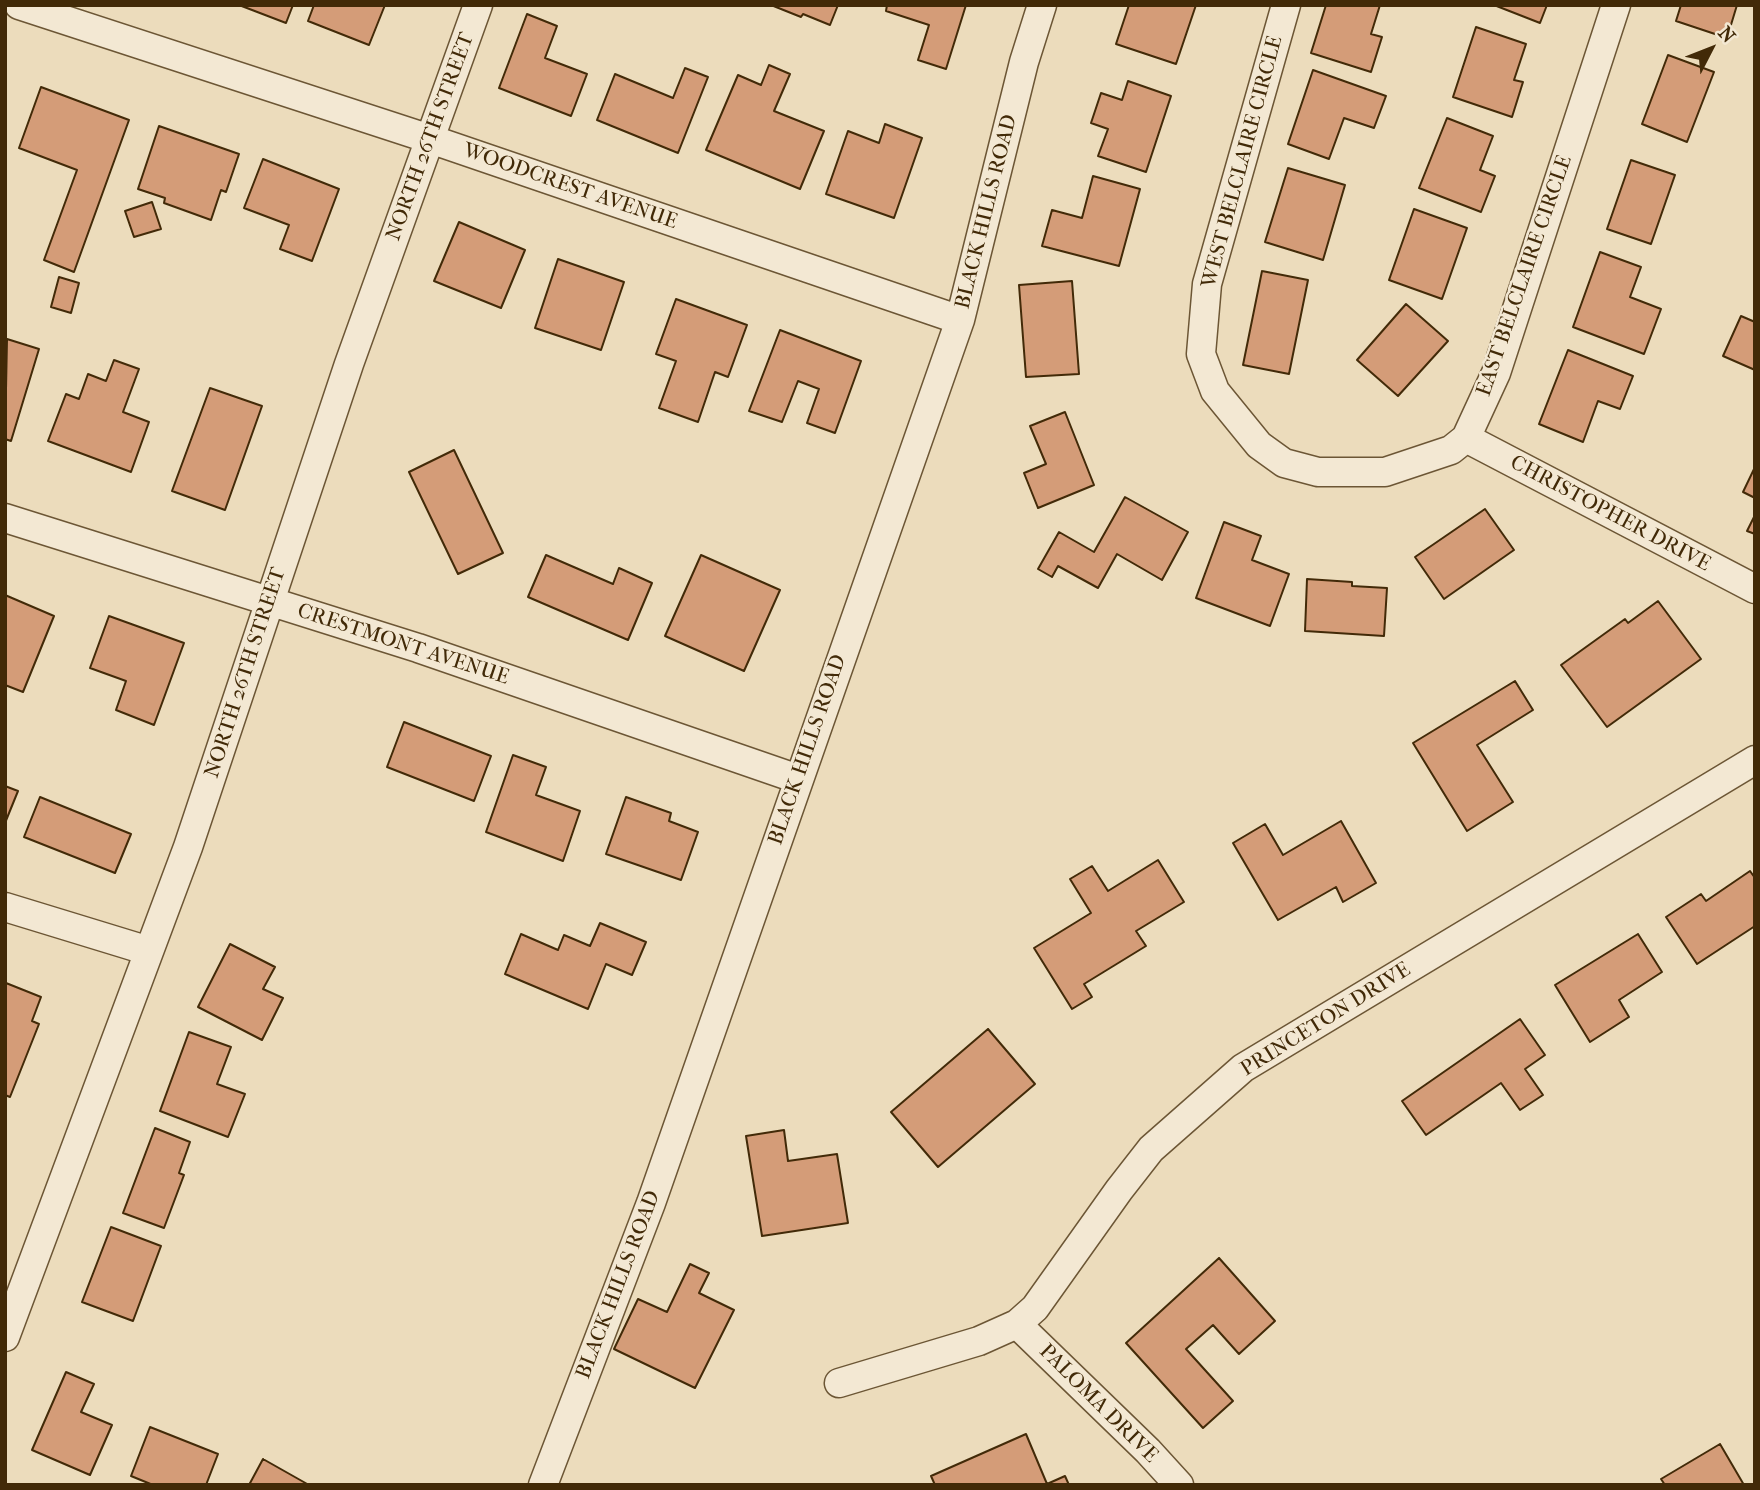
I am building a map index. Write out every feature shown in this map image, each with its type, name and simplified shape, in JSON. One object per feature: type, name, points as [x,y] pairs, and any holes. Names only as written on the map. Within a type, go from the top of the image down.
[{"type":"street","name":"WOODCREST AVENUE","points":[[19,5],[430,139],[960,320]]},
{"type":"street","name":"NORTH 26TH STREET","points":[[5,1337],[188,846],[349,364],[478,5]]},
{"type":"street","name":"BLACK HILLS ROAD","points":[[543,1485],[651,1203],[960,320],[1024,62],[1042,5]]},
{"type":"street","name":"WEST BELCLAIRE CIRCLE","points":[[1286,5],[1207,284],[1201,354],[1215,391],[1259,445],[1284,463],[1318,472],[1385,472],[1451,450],[1466,438]]},
{"type":"street","name":"EAST BELCLAIRE CIRCLE","points":[[1466,438],[1496,373],[1616,5]]},
{"type":"street","name":"CHRISTOPHER DRIVE","points":[[1466,438],[1755,589]]},
{"type":"street","name":"CRESTMONT AVENUE","points":[[5,518],[418,648],[798,779]]},
{"type":"street","name":"PRINCETON DRIVE","points":[[839,1383],[979,1341],[1017,1324],[1035,1308],[1151,1149],[1243,1068],[1755,760]]},
{"type":"street","points":[[5,907],[149,951]]},
{"type":"street","name":"PALOMA DRIVE","points":[[1017,1324],[1148,1451],[1178,1485]]},
{"type":"building","points":[[239,5],[293,5],[286,23]]},
{"type":"building","points":[[314,5],[385,5],[369,45],[308,21]]},
{"type":"building","points":[[771,5],[838,5],[830,25]]},
{"type":"building","points":[[887,5],[966,5],[946,69],[918,60],[929,25],[886,11]]},
{"type":"building","points":[[1129,5],[1196,5],[1176,64],[1116,44]]},
{"type":"building","points":[[1326,5],[1380,5],[1371,34],[1382,37],[1371,72],[1311,53]]},
{"type":"building","points":[[1494,5],[1547,5],[1540,23]]},
{"type":"building","points":[[1681,5],[1737,5],[1727,38],[1676,21]]},
{"type":"building","points":[[527,14],[557,26],[545,58],[587,74],[571,116],[499,88]]},
{"type":"building","points":[[1476,27],[1526,44],[1514,80],[1523,82],[1512,117],[1453,97]]},
{"type":"building","points":[[1668,55],[1714,72],[1687,142],[1642,124]]},
{"type":"building","points":[[769,65],[790,74],[774,111],[824,131],[800,189],[706,150],[738,75],[761,85]]},
{"type":"building","points":[[685,68],[708,77],[678,153],[597,120],[615,74],[673,98]]},
{"type":"building","points":[[1313,70],[1386,96],[1374,128],[1344,118],[1329,159],[1288,144]]},
{"type":"building","points":[[1128,81],[1171,96],[1146,172],[1098,156],[1108,129],[1091,123],[1101,93],[1122,100]]},
{"type":"building","points":[[41,87],[129,120],[74,272],[44,260],[77,170],[19,148]]},
{"type":"building","points":[[1447,118],[1493,136],[1480,170],[1495,176],[1481,212],[1419,188]]},
{"type":"building","points":[[885,124],[922,138],[894,218],[826,194],[848,131],[879,143]]},
{"type":"building","points":[[159,126],[239,154],[226,192],[221,190],[211,220],[164,203],[165,198],[138,189]]},
{"type":"building","points":[[263,159],[339,189],[312,261],[280,249],[289,225],[244,208]]},
{"type":"building","points":[[1631,160],[1675,175],[1651,244],[1607,229]]},
{"type":"building","points":[[1288,168],[1345,185],[1323,260],[1265,242]]},
{"type":"building","points":[[1093,176],[1140,189],[1119,266],[1042,246],[1052,210],[1082,218]]},
{"type":"building","points":[[152,202],[161,229],[134,237],[125,211]]},
{"type":"building","points":[[1414,209],[1467,228],[1442,299],[1389,280]]},
{"type":"building","points":[[459,222],[525,250],[501,308],[434,281]]},
{"type":"building","points":[[1600,252],[1641,267],[1630,297],[1661,309],[1644,354],[1573,327]]},
{"type":"building","points":[[558,259],[624,282],[601,350],[535,328]]},
{"type":"building","points":[[1262,271],[1308,280],[1289,374],[1243,365]]},
{"type":"building","points":[[59,277],[79,283],[71,313],[51,307]]},
{"type":"building","points":[[1072,281],[1079,374],[1026,377],[1019,285]]},
{"type":"building","points":[[676,299],[747,325],[728,377],[715,372],[698,422],[659,408],[676,361],[656,354]]},
{"type":"building","points":[[1406,304],[1448,341],[1398,396],[1357,360]]},
{"type":"building","points":[[1741,316],[1755,322],[1755,370],[1723,356]]},
{"type":"building","points":[[780,330],[861,361],[835,433],[807,423],[819,389],[798,381],[782,422],[749,411]]},
{"type":"building","points":[[7,339],[39,349],[11,441],[5,439]]},
{"type":"building","points":[[1568,350],[1633,376],[1620,409],[1598,401],[1583,442],[1539,424]]},
{"type":"building","points":[[114,360],[139,369],[123,412],[149,422],[131,472],[48,441],[66,394],[79,399],[88,374],[106,381]]},
{"type":"building","points":[[210,388],[262,406],[225,510],[172,491]]},
{"type":"building","points":[[1065,412],[1094,485],[1038,508],[1024,473],[1046,464],[1030,426]]},
{"type":"building","points":[[454,450],[503,553],[458,574],[409,472]]},
{"type":"building","points":[[1755,467],[1755,498],[1743,492]]},
{"type":"building","points":[[1125,497],[1188,532],[1162,580],[1117,554],[1098,588],[1058,566],[1052,577],[1038,569],[1059,532],[1094,552]]},
{"type":"building","points":[[1485,509],[1514,550],[1444,599],[1415,557]]},
{"type":"building","points":[[1755,515],[1755,534],[1747,531]]},
{"type":"building","points":[[1224,522],[1261,536],[1252,560],[1289,574],[1270,626],[1196,598]]},
{"type":"building","points":[[546,555],[613,584],[619,568],[652,583],[628,640],[528,597]]},
{"type":"building","points":[[701,555],[780,590],[744,671],[665,636]]},
{"type":"building","points":[[1307,579],[1387,588],[1384,636],[1305,631]]},
{"type":"building","points":[[5,595],[54,616],[23,692],[5,685]]},
{"type":"building","points":[[1658,601],[1701,659],[1607,727],[1561,665],[1625,619],[1628,623]]},
{"type":"building","points":[[109,616],[184,643],[154,725],[116,710],[126,681],[90,668]]},
{"type":"building","points":[[1515,681],[1533,710],[1477,745],[1513,802],[1467,831],[1413,743]]},
{"type":"building","points":[[404,722],[491,756],[474,801],[387,767]]},
{"type":"building","points":[[513,755],[546,767],[536,795],[580,811],[563,861],[486,832]]},
{"type":"building","points":[[5,786],[18,791],[5,823]]},
{"type":"building","points":[[40,797],[131,834],[115,873],[24,837]]},
{"type":"building","points":[[626,797],[671,813],[669,821],[698,832],[681,880],[606,854]]},
{"type":"building","points":[[1341,821],[1376,883],[1343,902],[1336,887],[1278,920],[1233,843],[1265,824],[1283,855]]},
{"type":"building","points":[[1158,860],[1184,902],[1136,931],[1146,946],[1084,984],[1092,997],[1072,1009],[1034,948],[1091,913],[1070,879],[1092,866],[1108,891]]},
{"type":"building","points":[[1750,871],[1755,878],[1755,926],[1697,964],[1666,917],[1701,894],[1706,901]]},
{"type":"building","points":[[600,923],[646,942],[632,975],[606,964],[588,1009],[505,974],[521,934],[558,950],[564,935],[590,946]]},
{"type":"building","points":[[1638,934],[1662,972],[1619,1000],[1629,1017],[1590,1042],[1555,985]]},
{"type":"building","points":[[230,944],[275,967],[263,989],[283,998],[262,1040],[198,1007]]},
{"type":"building","points":[[6,983],[41,997],[32,1021],[39,1024],[10,1097],[5,1095]]},
{"type":"building","points":[[1520,1019],[1545,1055],[1525,1069],[1543,1095],[1520,1110],[1501,1083],[1426,1135],[1402,1101]]},
{"type":"building","points":[[988,1029],[1035,1084],[938,1167],[891,1112]]},
{"type":"building","points":[[189,1032],[231,1047],[217,1084],[245,1094],[228,1137],[160,1111]]},
{"type":"building","points":[[155,1128],[190,1142],[179,1173],[184,1175],[164,1228],[123,1213]]},
{"type":"building","points":[[784,1130],[788,1161],[837,1154],[848,1223],[762,1236],[746,1136]]},
{"type":"building","points":[[111,1227],[161,1246],[133,1321],[82,1302]]},
{"type":"building","points":[[1219,1258],[1275,1321],[1239,1354],[1213,1325],[1186,1349],[1233,1401],[1203,1428],[1126,1343]]},
{"type":"building","points":[[690,1264],[709,1273],[699,1293],[734,1310],[695,1388],[614,1349],[638,1299],[667,1312]]},
{"type":"building","points":[[66,1372],[94,1384],[81,1412],[112,1425],[90,1475],[32,1450]]},
{"type":"building","points":[[150,1427],[218,1454],[206,1485],[153,1485],[131,1476]]},
{"type":"building","points":[[1026,1434],[1047,1484],[1065,1476],[1069,1485],[935,1485],[931,1476]]},
{"type":"building","points":[[1720,1444],[1744,1485],[1665,1485],[1661,1479]]},
{"type":"building","points":[[263,1459],[309,1485],[249,1485]]}]
